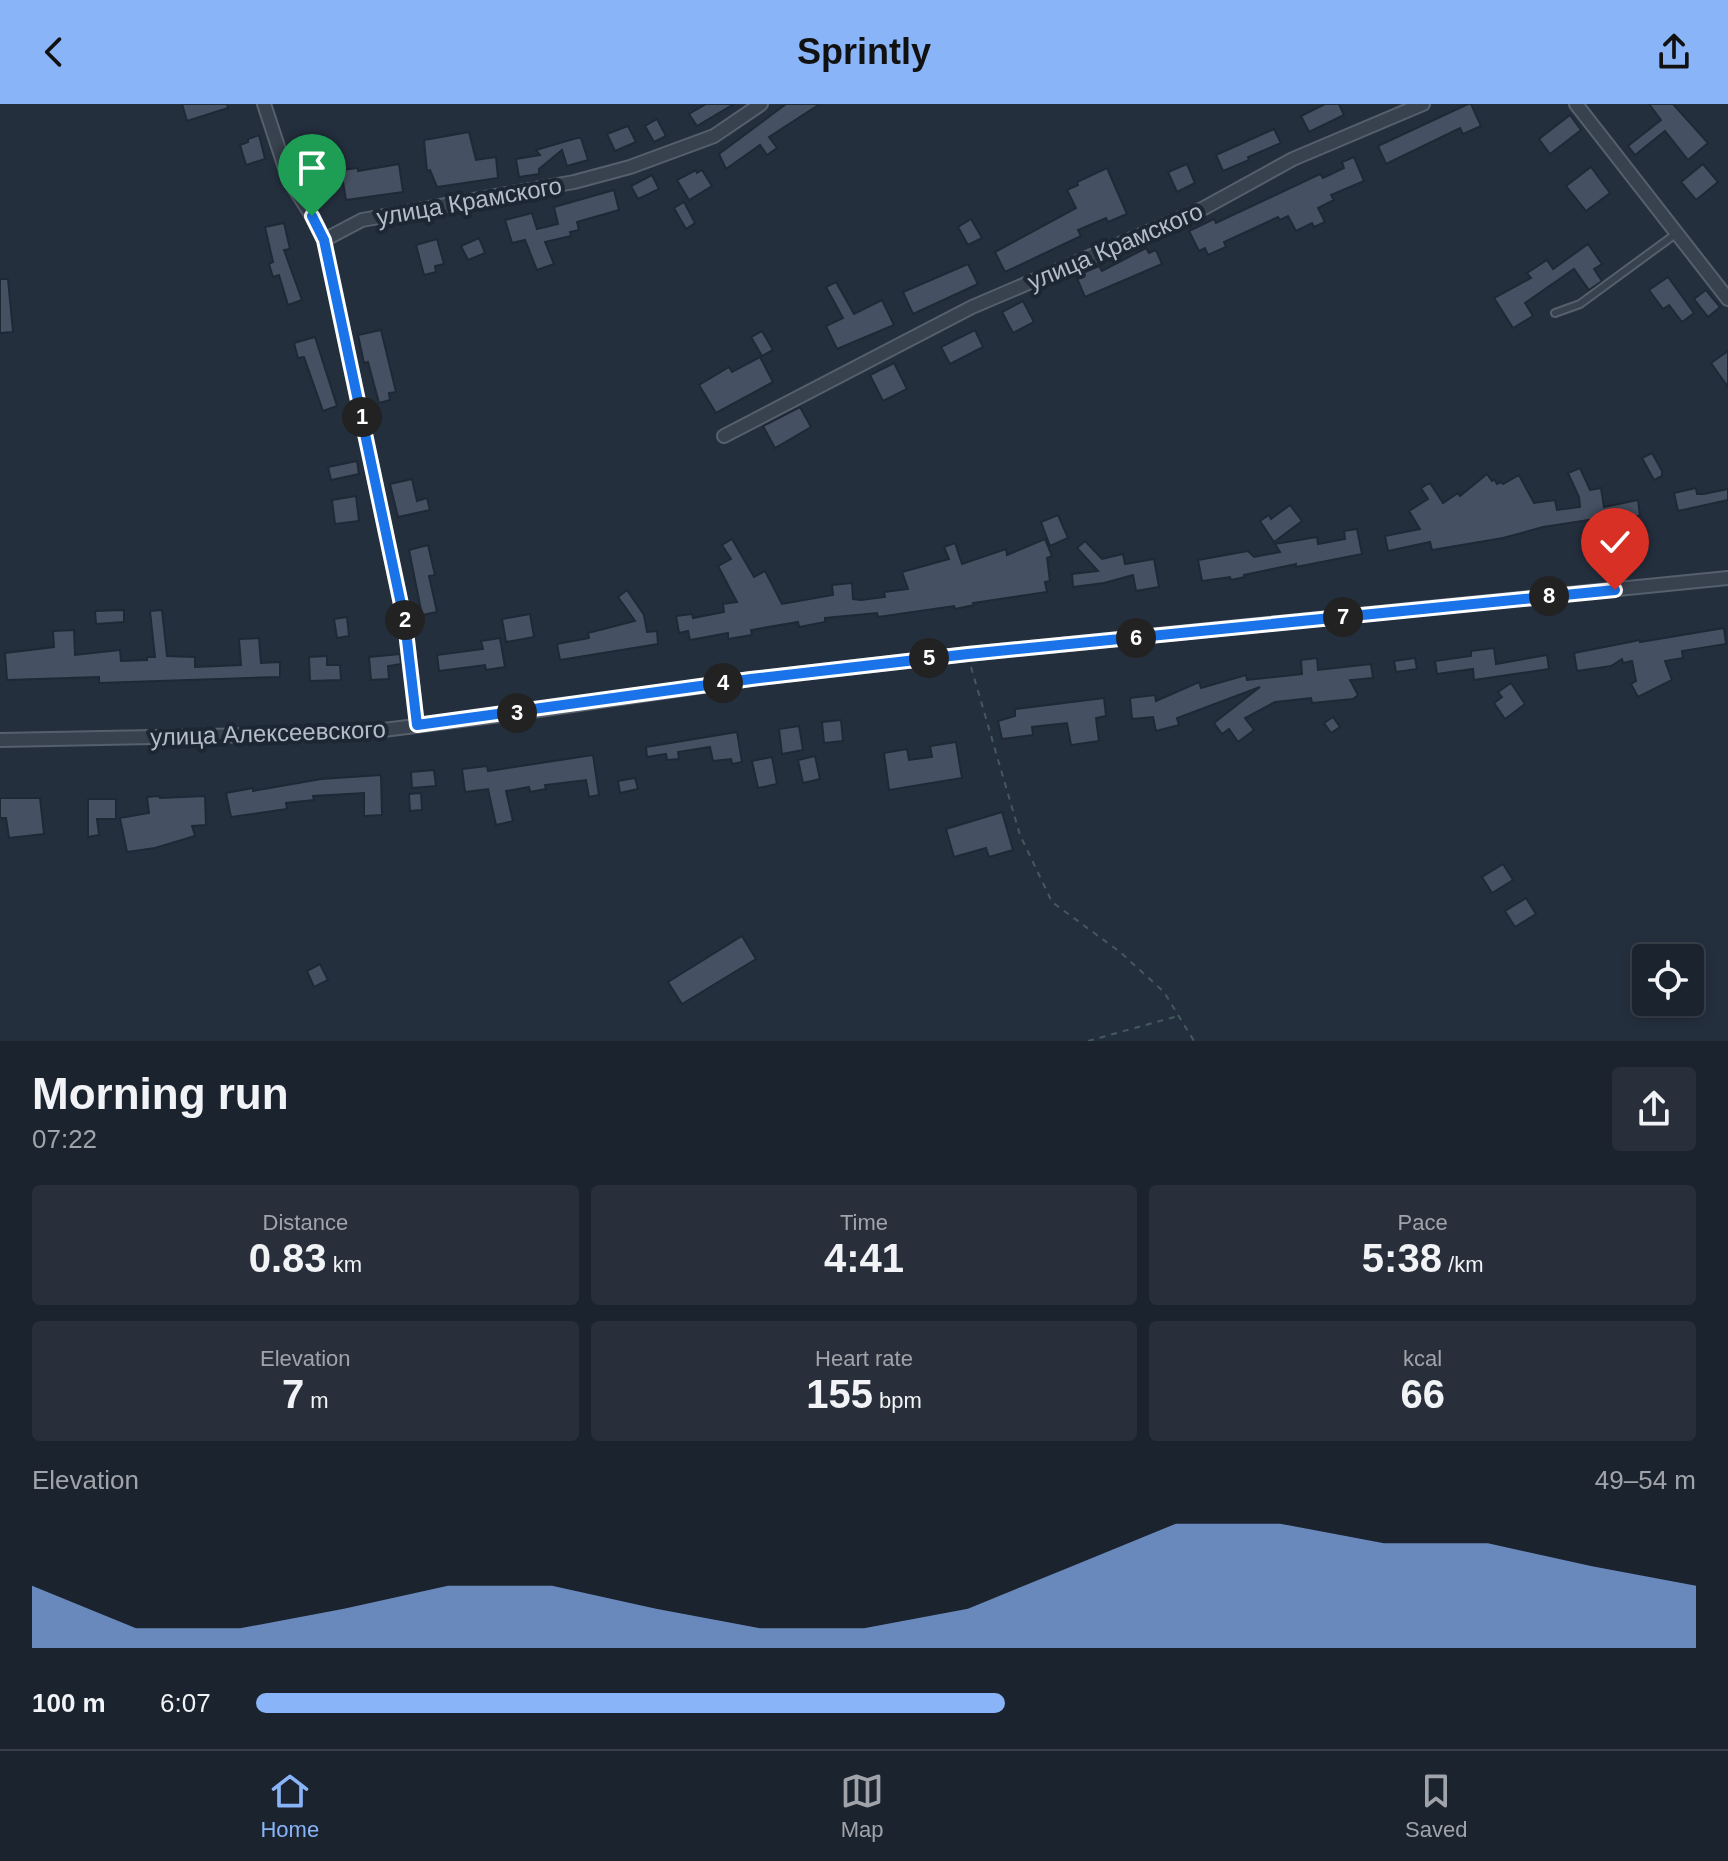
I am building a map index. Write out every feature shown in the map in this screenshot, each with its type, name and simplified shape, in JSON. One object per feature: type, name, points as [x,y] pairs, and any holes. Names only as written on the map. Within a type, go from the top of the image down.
[{"type":"street","points":[[264,104],[289,180],[324,240],[405,623],[417,725]]},
{"type":"street","name":"улица Крамского","points":[[324,240],[362,220],[574,182],[630,167],[714,136],[761,104]]},
{"type":"street","name":"улица Крамского","points":[[724,436],[972,307],[1204,208],[1293,159],[1423,104]]},
{"type":"street","points":[[1576,104],[1728,299]]},
{"type":"street","name":"улица Алексеевского","points":[[0,740],[360,733],[751,679],[968,654],[1728,578]]},
{"type":"lane","points":[[1555,313],[1580,304],[1677,233]]},
{"type":"path","points":[[968,654],[1020,835],[1052,902],[1120,952],[1164,992],[1194,1041]]},
{"type":"path","points":[[1088,1041],[1179,1015]]},
{"type":"building","points":[[182,104],[227,104],[228,108],[187,121]]},
{"type":"building","points":[[706,104],[734,104],[697,126],[689,114]]},
{"type":"building","points":[[786,104],[820,104],[769,137],[777,148],[767,155],[760,145],[726,169],[719,154]]},
{"type":"building","points":[[1325,104],[1339,104],[1344,115],[1309,132],[1301,116]]},
{"type":"building","points":[[1471,104],[1481,126],[1463,134],[1460,128],[1386,164],[1378,146]]},
{"type":"building","points":[[1649,104],[1673,104],[1708,143],[1688,160],[1665,131],[1635,155],[1628,146],[1661,120]]},
{"type":"building","points":[[1570,115],[1581,130],[1550,154],[1539,139]]},
{"type":"building","points":[[657,119],[666,136],[654,142],[645,126]]},
{"type":"building","points":[[628,126],[636,142],[615,151],[607,134]]},
{"type":"building","points":[[1274,129],[1281,143],[1223,171],[1216,155]]},
{"type":"building","points":[[469,132],[476,160],[496,157],[498,178],[437,187],[430,170],[427,171],[424,140]]},
{"type":"building","points":[[259,135],[265,159],[246,165],[240,145]]},
{"type":"building","points":[[581,138],[588,160],[567,166],[562,150],[539,169],[539,174],[519,177],[516,159],[540,155],[536,150]]},
{"type":"building","points":[[1354,157],[1364,181],[1331,195],[1334,200],[1318,208],[1325,222],[1314,227],[1312,223],[1296,231],[1288,216],[1280,220],[1278,217],[1224,242],[1226,247],[1208,255],[1205,248],[1199,251],[1189,231],[1214,219],[1216,223],[1320,174],[1323,178],[1344,168],[1342,162]]},
{"type":"building","points":[[399,164],[403,192],[346,200],[341,170],[358,168],[358,171]]},
{"type":"building","points":[[1187,164],[1195,183],[1177,192],[1168,172]]},
{"type":"building","points":[[1703,164],[1718,182],[1696,200],[1681,182]]},
{"type":"building","points":[[1591,167],[1610,193],[1586,211],[1566,186]]},
{"type":"building","points":[[1107,168],[1127,214],[1108,222],[1106,218],[1078,230],[1081,236],[1005,272],[995,252],[1076,208],[1067,190]]},
{"type":"building","points":[[696,170],[697,173],[702,170],[712,186],[689,200],[677,180]]},
{"type":"building","points":[[652,175],[659,189],[638,199],[631,186]]},
{"type":"building","points":[[614,190],[619,210],[577,222],[579,230],[570,232],[571,236],[545,242],[554,264],[537,270],[525,240],[512,243],[505,220],[532,213],[537,229],[558,224],[554,207]]},
{"type":"building","points":[[684,202],[695,223],[686,229],[674,208]]},
{"type":"building","points":[[971,219],[982,238],[968,245],[958,227]]},
{"type":"building","points":[[284,223],[290,249],[284,250],[302,300],[288,305],[279,275],[273,277],[269,264],[273,262],[265,227]]},
{"type":"building","points":[[479,238],[485,253],[468,260],[461,246]]},
{"type":"building","points":[[437,239],[444,264],[435,266],[436,272],[424,275],[416,245]]},
{"type":"building","points":[[1588,244],[1602,264],[1594,269],[1602,281],[1589,290],[1574,269],[1525,303],[1533,316],[1513,328],[1494,298],[1531,278],[1527,273],[1547,260],[1553,269]]},
{"type":"building","points":[[1146,248],[1149,253],[1156,250],[1162,264],[1085,297],[1076,276],[1099,266],[1102,271]]},
{"type":"building","points":[[968,264],[978,284],[913,314],[903,292]]},
{"type":"building","points":[[1668,277],[1694,313],[1682,322],[1669,305],[1663,309],[1649,290]]},
{"type":"building","points":[[0,279],[8,279],[13,332],[0,333]]},
{"type":"building","points":[[836,282],[854,314],[882,300],[894,325],[837,349],[826,326],[843,318],[826,287]]},
{"type":"building","points":[[1706,290],[1720,307],[1708,317],[1694,299]]},
{"type":"building","points":[[1023,301],[1034,322],[1013,333],[1002,312]]},
{"type":"building","points":[[381,330],[396,392],[389,393],[390,400],[379,403],[368,362],[364,363],[358,335]]},
{"type":"building","points":[[975,330],[983,347],[950,364],[941,347]]},
{"type":"building","points":[[762,331],[773,350],[762,356],[751,337]]},
{"type":"building","points":[[315,337],[337,406],[323,411],[304,357],[298,358],[294,343]]},
{"type":"building","points":[[1728,351],[1728,387],[1711,363]]},
{"type":"building","points":[[760,357],[773,382],[716,413],[699,385],[729,367],[732,372]]},
{"type":"building","points":[[894,363],[907,389],[883,401],[870,375]]},
{"type":"building","points":[[800,407],[811,427],[775,448],[763,426]]},
{"type":"building","points":[[1652,453],[1662,471],[1662,476],[1654,480],[1642,458]]},
{"type":"building","points":[[357,461],[359,474],[331,480],[328,467]]},
{"type":"building","points":[[1580,468],[1590,490],[1601,488],[1604,507],[1638,500],[1640,516],[1615,516],[1543,527],[1503,538],[1432,550],[1430,542],[1388,551],[1385,536],[1420,529],[1409,511],[1428,499],[1421,488],[1430,483],[1443,503],[1458,493],[1460,496],[1487,474],[1497,484],[1519,475],[1534,503],[1555,500],[1557,510],[1580,507],[1568,473]]},
{"type":"building","points":[[412,479],[417,501],[427,498],[430,510],[398,517],[390,484]]},
{"type":"building","points":[[1696,488],[1697,494],[1728,489],[1728,500],[1678,511],[1674,493]]},
{"type":"building","points":[[356,496],[359,521],[335,524],[332,500]]},
{"type":"building","points":[[1290,505],[1302,521],[1274,542],[1260,521],[1269,515],[1271,519]]},
{"type":"building","points":[[1058,515],[1068,538],[1050,546],[1041,522]]},
{"type":"building","points":[[1357,529],[1362,554],[1296,567],[1296,564],[1231,580],[1230,577],[1202,581],[1198,560],[1248,551],[1254,557],[1280,552],[1275,544],[1317,537],[1318,544],[1345,539],[1344,531]]},
{"type":"building","points":[[732,539],[754,577],[765,571],[782,604],[833,595],[832,585],[852,583],[853,599],[861,600],[885,597],[884,592],[908,589],[902,572],[949,559],[944,547],[955,543],[962,564],[1006,549],[1007,555],[1045,539],[1052,556],[1047,558],[1050,581],[1045,582],[1047,592],[973,603],[955,609],[954,606],[878,617],[877,613],[825,618],[825,622],[799,627],[798,622],[751,630],[752,635],[728,639],[728,633],[690,640],[688,631],[679,633],[676,616],[692,614],[693,618],[724,612],[723,604],[737,602],[718,566],[731,559],[722,545]]},
{"type":"building","points":[[1085,541],[1102,559],[1123,554],[1125,564],[1154,559],[1159,587],[1136,591],[1133,575],[1073,587],[1072,574],[1098,571],[1077,548]]},
{"type":"building","points":[[428,545],[435,575],[429,576],[437,612],[422,615],[409,550]]},
{"type":"building","points":[[627,590],[644,615],[647,632],[657,631],[658,644],[560,660],[557,644],[589,638],[588,633],[635,621],[618,597]]},
{"type":"building","points":[[124,610],[124,622],[96,624],[95,611]]},
{"type":"building","points":[[162,610],[167,656],[195,657],[195,667],[241,665],[239,639],[259,638],[261,663],[280,662],[280,677],[99,683],[99,677],[7,680],[5,653],[54,647],[53,631],[74,630],[75,655],[120,650],[121,661],[155,657],[150,611]]},
{"type":"building","points":[[530,614],[534,637],[506,642],[502,619]]},
{"type":"building","points":[[347,617],[349,636],[337,638],[334,619]]},
{"type":"building","points":[[1724,628],[1726,644],[1682,651],[1683,658],[1665,661],[1672,680],[1638,697],[1631,684],[1636,681],[1632,661],[1623,663],[1622,659],[1611,666],[1577,671],[1574,653]]},
{"type":"building","points":[[500,638],[505,667],[486,670],[485,665],[439,671],[437,655],[483,649],[481,641]]},
{"type":"building","points":[[1494,648],[1496,664],[1547,655],[1549,669],[1474,680],[1473,669],[1437,674],[1435,661],[1471,656],[1471,651]]},
{"type":"building","points":[[400,654],[401,664],[388,666],[389,679],[371,680],[369,657]]},
{"type":"building","points":[[327,656],[327,665],[340,665],[341,680],[310,681],[309,657]]},
{"type":"building","points":[[1317,658],[1318,670],[1371,664],[1373,678],[1350,680],[1358,695],[1353,699],[1312,703],[1311,698],[1275,702],[1245,718],[1254,730],[1238,742],[1229,729],[1222,734],[1214,723],[1260,687],[1177,718],[1179,725],[1156,731],[1153,717],[1132,719],[1130,698],[1155,695],[1156,701],[1199,682],[1201,688],[1246,675],[1247,680],[1302,674],[1301,660]]},
{"type":"building","points":[[1415,658],[1417,669],[1396,672],[1394,661]]},
{"type":"building","points":[[1511,683],[1525,704],[1505,719],[1494,703],[1502,697],[1498,692]]},
{"type":"building","points":[[1104,698],[1106,716],[1096,718],[1099,741],[1071,745],[1067,723],[1032,727],[1033,735],[1002,739],[998,721],[1015,716],[1015,709]]},
{"type":"building","points":[[1333,717],[1340,727],[1331,733],[1324,723]]},
{"type":"building","points":[[841,720],[843,741],[824,743],[822,722]]},
{"type":"building","points":[[799,726],[803,750],[782,754],[779,729]]},
{"type":"building","points":[[737,732],[742,762],[732,764],[731,759],[713,761],[710,747],[678,752],[679,759],[667,760],[666,754],[647,757],[646,747]]},
{"type":"building","points":[[956,742],[962,778],[889,790],[884,753],[907,749],[909,760],[932,757],[930,746]]},
{"type":"building","points":[[593,755],[599,795],[589,797],[586,780],[545,785],[546,789],[530,792],[529,787],[506,791],[513,821],[496,825],[488,789],[465,792],[462,769],[487,766],[488,771]]},
{"type":"building","points":[[815,756],[820,779],[803,783],[798,760]]},
{"type":"building","points":[[772,757],[777,784],[758,788],[752,761]]},
{"type":"building","points":[[434,770],[436,786],[412,788],[411,772]]},
{"type":"building","points":[[381,775],[382,815],[364,816],[364,793],[313,796],[314,800],[286,803],[287,809],[231,817],[226,793],[321,779]]},
{"type":"building","points":[[635,778],[638,789],[620,793],[618,781]]},
{"type":"building","points":[[421,793],[422,810],[410,811],[409,794]]},
{"type":"building","points":[[205,796],[206,825],[192,826],[195,836],[155,848],[127,852],[120,818],[149,813],[147,797]]},
{"type":"building","points":[[0,798],[40,798],[44,834],[9,838],[6,818],[0,818]]},
{"type":"building","points":[[88,799],[116,799],[116,819],[97,819],[99,835],[88,837]]},
{"type":"building","points":[[1002,812],[1013,850],[989,857],[986,848],[954,857],[946,829]]},
{"type":"building","points":[[1503,864],[1513,880],[1492,893],[1482,877]]},
{"type":"building","points":[[1526,898],[1536,914],[1515,927],[1505,911]]},
{"type":"building","points":[[742,936],[756,959],[682,1004],[668,982]]},
{"type":"building","points":[[320,964],[328,980],[314,987],[307,971]]},
{"type":"route","points":[[312,216],[324,240],[405,623],[417,725],[751,679],[968,654],[1615,590]]}]
